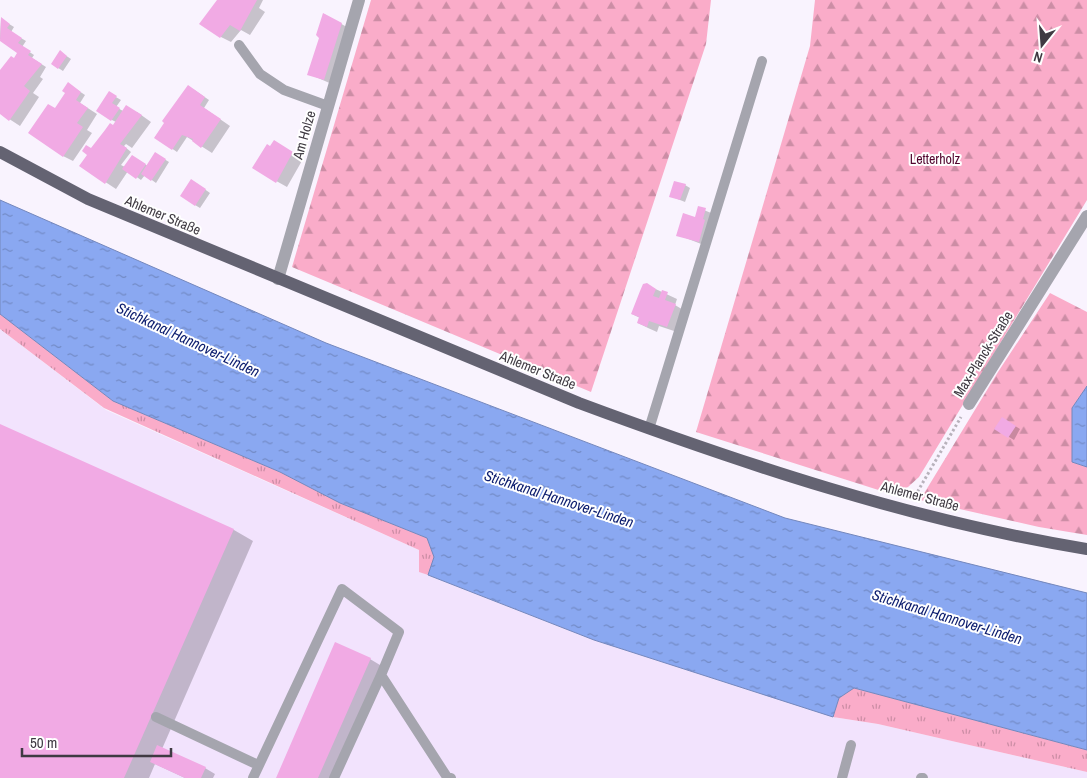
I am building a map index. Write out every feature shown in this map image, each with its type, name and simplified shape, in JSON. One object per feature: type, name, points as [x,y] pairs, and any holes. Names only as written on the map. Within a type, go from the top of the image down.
[{"type":"main road","name":"Ahlemer Straße","points":[[0,152],[88,199],[579,403],[650,429],[785,474],[907,510],[1041,542],[1087,549]]},
{"type":"street","name":"Am Holze","points":[[278,279],[359,0]]},
{"type":"street","name":"Max-Planck-Straße","points":[[969,404],[1087,216]]},
{"type":"lane","points":[[239,45],[260,74],[284,90],[328,106]]},
{"type":"lane","points":[[650,429],[762,61]]},
{"type":"lane","points":[[252,778],[342,589],[399,632],[334,778]]},
{"type":"lane","points":[[381,675],[447,777],[451,778]]},
{"type":"lane","points":[[156,717],[258,765]]},
{"type":"lane","points":[[842,778],[851,745]]},
{"type":"path","name":"Max-Planck-Straße","points":[[907,510],[969,404]]},
{"type":"shaded area","points":[[0,329],[106,410],[419,550],[420,572],[594,640],[833,717],[878,724],[1087,772],[1087,778],[0,778]]},
{"type":"green space","points":[[371,0],[711,0],[706,44],[591,392],[292,267]]},
{"type":"green space","name":"Letterholz","points":[[815,0],[1087,0],[1087,200],[919,477],[908,487],[891,494],[696,432],[810,46]]},
{"type":"green space","points":[[1050,293],[1087,312],[1087,386],[1072,408],[1072,462],[1087,467],[1087,535],[1039,527],[920,500],[998,372]]},
{"type":"green space","points":[[0,314],[113,401],[280,472],[340,503],[427,538],[435,557],[428,575],[419,572],[419,550],[104,408],[0,329]]},
{"type":"green space","points":[[854,688],[1087,750],[1087,772],[878,724],[833,717],[839,698]]},
{"type":"water","name":"Stichkanal Hannover-Linden","points":[[0,200],[326,343],[785,518],[1087,593],[1087,750],[854,688],[839,698],[833,717],[594,640],[428,575],[434,557],[427,538],[340,503],[280,472],[113,401],[0,314]]},
{"type":"water","points":[[1087,386],[1087,467],[1072,462],[1072,408]]},
{"type":"building","points":[[217,0],[257,0],[240,31],[230,25],[220,38],[199,24]]},
{"type":"building","points":[[323,13],[342,23],[324,80],[307,75],[319,38],[316,35]]},
{"type":"building","points":[[1,17],[10,24],[7,28],[22,38],[18,43],[31,51],[28,55],[42,64],[24,86],[30,91],[9,121],[0,114],[0,70],[11,56],[14,58],[17,53],[0,41]]},
{"type":"building","points":[[60,50],[67,56],[58,69],[51,64]]},
{"type":"building","points":[[68,82],[81,92],[76,100],[88,108],[77,123],[83,127],[63,157],[28,133],[48,104],[55,108],[65,93],[62,91]]},
{"type":"building","points":[[188,85],[205,97],[200,105],[221,119],[201,148],[192,141],[193,139],[182,135],[172,150],[154,138],[164,123],[162,121]]},
{"type":"building","points":[[109,91],[117,96],[112,103],[120,108],[111,121],[96,111]]},
{"type":"building","points":[[126,105],[142,115],[120,144],[127,148],[105,184],[79,166],[87,155],[82,151],[86,145],[91,148],[110,123],[113,125]]},
{"type":"building","points":[[274,140],[293,152],[276,183],[252,168],[267,144],[270,146]]},
{"type":"building","points":[[155,152],[166,159],[151,181],[141,174]]},
{"type":"building","points":[[132,155],[146,164],[136,179],[122,169]]},
{"type":"building","points":[[191,179],[206,189],[195,206],[180,196]]},
{"type":"building","points":[[674,181],[686,184],[680,200],[669,197]]},
{"type":"building","points":[[698,206],[706,208],[699,242],[676,236],[683,213],[695,217]]},
{"type":"building","points":[[647,283],[656,289],[653,296],[659,298],[662,290],[668,292],[665,300],[676,304],[667,327],[649,321],[647,327],[637,323],[639,317],[631,314],[643,284]]},
{"type":"building","points":[[1002,417],[1016,426],[1008,438],[994,429]]},
{"type":"building","points":[[0,424],[234,529],[124,778],[0,778]]},
{"type":"building","points":[[335,642],[371,658],[318,778],[276,778]]},
{"type":"building","points":[[157,745],[206,767],[201,778],[185,778],[150,762]]}]
